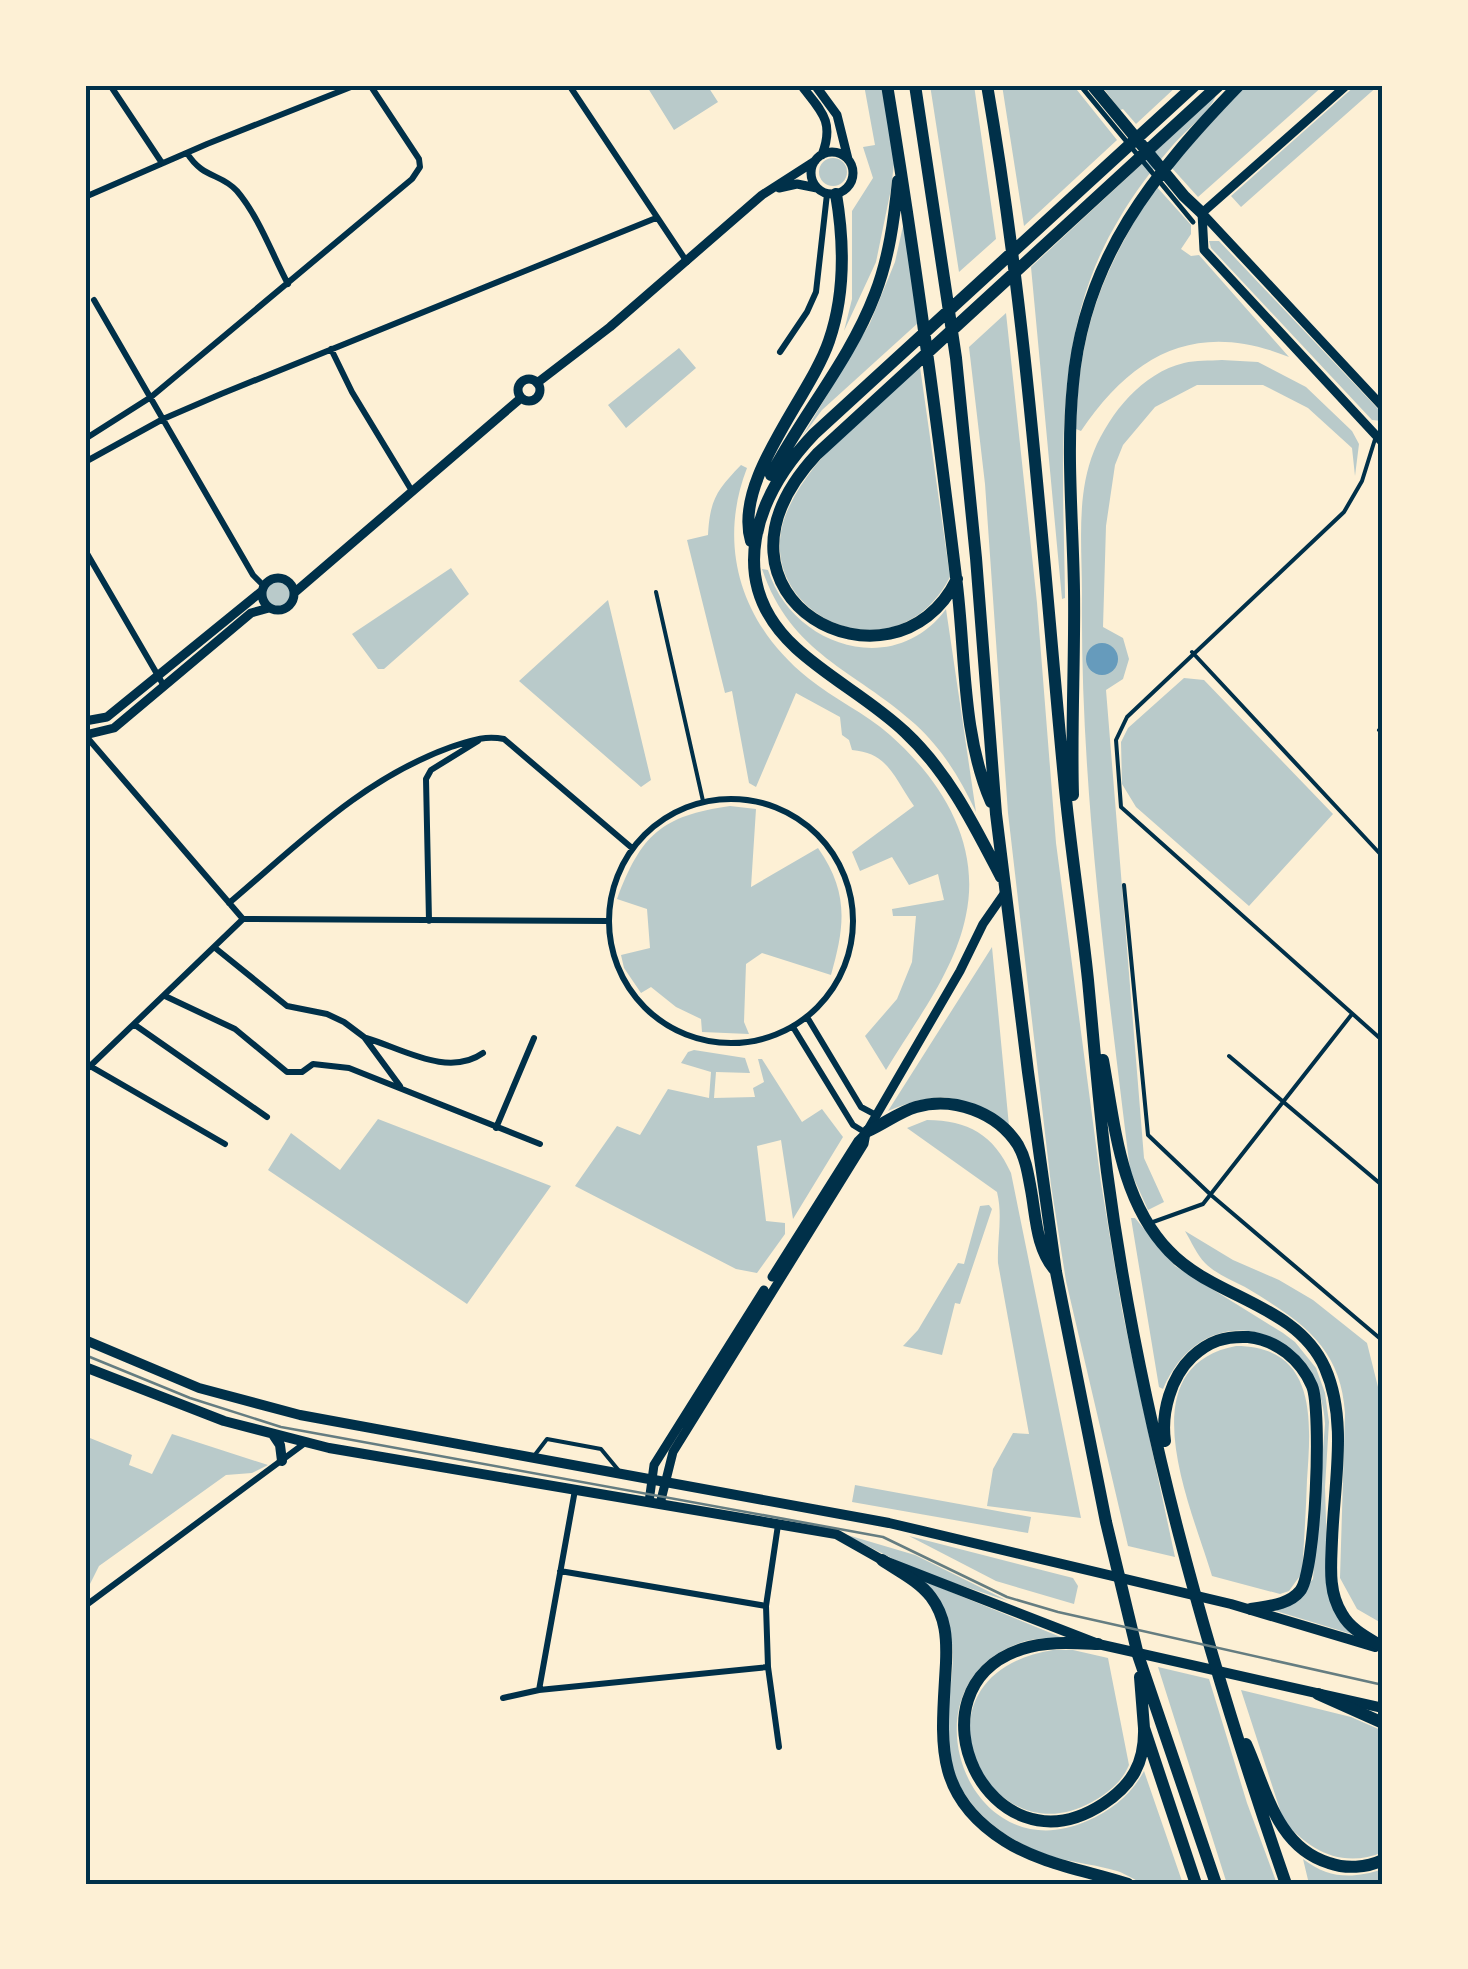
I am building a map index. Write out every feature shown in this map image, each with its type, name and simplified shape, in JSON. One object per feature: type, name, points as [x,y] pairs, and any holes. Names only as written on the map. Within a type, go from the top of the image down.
[{"type":"highway","points":[[888,85],[920,298],[974,755],[996,814]]},
{"type":"highway","points":[[916,85],[956,358],[996,814],[1056,1272],[1106,1522],[1139,1660],[1216,1884]]},
{"type":"highway","points":[[988,85],[1020,300],[1107,1173],[1141,1371],[1184,1552],[1223,1695],[1286,1884]]},
{"type":"highway","points":[[1092,85],[1111,117],[1198,217]]},
{"type":"highway","points":[[755,530],[775,482],[814,434],[1194,85]]},
{"type":"highway","points":[[956,579],[930,614],[900,630],[866,636],[832,629],[804,614],[779,581],[773,554],[776,519],[796,479],[818,454],[1219,85]]},
{"type":"highway","points":[[1075,878],[1070,434],[1080,336],[1101,270],[1134,208],[1165,164],[1239,85]]},
{"type":"highway","points":[[754,548],[768,481],[850,345],[875,294],[890,244],[900,158]]},
{"type":"highway","points":[[827,192],[841,259],[834,324],[824,356],[777,437],[760,475],[747,522],[760,588],[782,632],[796,648],[889,718],[922,750],[971,818],[1006,889]]},
{"type":"highway","points":[[1087,972],[1126,1175],[1147,1224],[1170,1254],[1303,1336],[1324,1364],[1336,1398],[1337,1426],[1332,1590],[1348,1624],[1383,1648]]},
{"type":"highway","points":[[867,1132],[910,1109],[930,1104],[964,1107],[995,1122],[1012,1137],[1023,1155],[1040,1242],[1056,1272]]},
{"type":"highway","points":[[1184,1552],[1163,1428],[1175,1378],[1195,1354],[1218,1338],[1264,1340],[1293,1358],[1317,1399],[1313,1524],[1308,1576],[1302,1590],[1291,1599],[1251,1610]]},
{"type":"highway","points":[[882,1560],[917,1583],[932,1598],[943,1619],[948,1640],[941,1739],[949,1775],[962,1801],[984,1826],[1015,1847],[1128,1884]]},
{"type":"highway","points":[[1098,1644],[1058,1643],[1017,1650],[984,1674],[967,1704],[963,1733],[969,1764],[992,1797],[1012,1811],[1042,1820],[1072,1819],[1117,1794],[1133,1779],[1144,1752],[1139,1660]]},
{"type":"highway","points":[[1318,1694],[1383,1723]]},
{"type":"highway","points":[[1223,1695],[1282,1829],[1302,1850],[1338,1866],[1356,1867],[1383,1860]]},
{"type":"highway","points":[[1144,1728],[1196,1884]]},
{"type":"main road","points":[[85,1340],[234,1399],[300,1416],[889,1523],[1230,1604],[1383,1648]]},
{"type":"main road","points":[[85,1367],[188,1409],[274,1436],[836,1534],[882,1560],[1098,1644],[1383,1708]]},
{"type":"main road","points":[[274,1436],[282,1450],[282,1460]]},
{"type":"street","points":[[110,85],[162,164]]},
{"type":"street","points":[[85,197],[356,85]]},
{"type":"street","points":[[85,439],[151,397],[402,189],[420,167],[416,152],[370,85]]},
{"type":"street","points":[[569,85],[687,262]]},
{"type":"street","points":[[801,85],[826,121],[828,134],[812,178],[827,192]]},
{"type":"street","points":[[762,196],[784,186],[808,185],[827,192],[843,192],[852,180],[854,173],[838,115],[815,85]]},
{"type":"street","points":[[1080,85],[1111,117]]},
{"type":"street","points":[[1198,217],[1347,85]]},
{"type":"street","points":[[187,152],[200,170],[223,180],[238,193],[288,284]]},
{"type":"street","points":[[243,919],[85,735],[114,728],[251,613],[288,606],[294,593],[522,398],[518,392],[521,382],[537,382],[558,369],[762,196],[818,158],[836,152],[848,159]]},
{"type":"street","points":[[780,352],[816,292],[827,192]]},
{"type":"street","points":[[1198,217],[1383,407]]},
{"type":"street","points":[[1198,217],[1204,250],[1381,436]]},
{"type":"street","points":[[85,462],[163,419],[656,218]]},
{"type":"street","points":[[94,300],[263,588],[263,600],[270,608]]},
{"type":"street","points":[[331,349],[412,492]]},
{"type":"street","points":[[85,472],[85,488]]},
{"type":"street","points":[[85,550],[164,686]]},
{"type":"street","points":[[85,722],[107,717],[271,579],[282,578],[294,593]]},
{"type":"street","points":[[229,903],[362,790],[429,754],[488,736],[504,739],[632,848]]},
{"type":"street","points":[[430,921],[426,779],[439,764],[488,736]]},
{"type":"street","points":[[746,800],[788,812],[812,829],[832,851],[846,876],[853,920],[846,963],[835,986],[793,1027],[754,1041],[721,1043],[690,1036],[663,1022],[640,1002],[623,978],[612,950],[611,895],[632,848],[664,819],[703,801],[746,800]]},
{"type":"street","points":[[655,1503],[654,1466],[864,1144],[867,1132],[1006,889]]},
{"type":"street","points":[[225,1144],[88,1069],[243,919],[609,921]]},
{"type":"street","points":[[214,948],[287,1006],[327,1014],[364,1037],[434,1061],[474,1060],[483,1053]]},
{"type":"street","points":[[166,996],[235,1029],[287,1072],[302,1072],[313,1064],[349,1068],[540,1144]]},
{"type":"street","points":[[807,1017],[861,1107],[877,1115]]},
{"type":"street","points":[[135,1025],[267,1116]]},
{"type":"street","points":[[793,1027],[854,1126],[867,1132]]},
{"type":"street","points":[[364,1037],[401,1088]]},
{"type":"street","points":[[496,1128],[534,1038]]},
{"type":"street","points":[[655,1503],[674,1452],[781,1269]]},
{"type":"street","points":[[85,1606],[306,1442]]},
{"type":"street","points":[[540,1690],[575,1490]]},
{"type":"street","points":[[778,1524],[766,1606],[768,1667],[779,1747]]},
{"type":"street","points":[[560,1571],[766,1606]]},
{"type":"street","points":[[503,1698],[540,1690],[768,1667]]},
{"type":"lane","points":[[1381,436],[1362,482],[1344,512],[1126,717],[1116,740],[1121,807],[1383,1040]]},
{"type":"lane","points":[[656,592],[703,801]]},
{"type":"lane","points":[[1192,652],[1383,856]]},
{"type":"lane","points":[[1124,885],[1148,1135],[1211,1195],[1383,1341]]},
{"type":"lane","points":[[1147,1224],[1192,1210],[1211,1195],[1352,1014]]},
{"type":"lane","points":[[1229,1056],[1383,1186]]},
{"type":"lane","points":[[532,1458],[547,1439],[601,1449],[623,1475]]},
{"type":"shaded area","points":[[646,85],[707,85],[718,102],[674,130]]},
{"type":"shaded area","points":[[864,85],[885,85],[895,155],[876,262],[844,331],[852,299],[852,211],[873,178],[863,147],[875,145]]},
{"type":"shaded area","points":[[930,85],[974,85],[996,239],[959,272]]},
{"type":"shaded area","points":[[1002,85],[1073,85],[1117,140],[1024,226]]},
{"type":"shaded area","points":[[1101,85],[1178,85],[1136,124]]},
{"type":"shaded area","points":[[1246,85],[1324,85],[1198,197],[1171,167]]},
{"type":"shaded area","points":[[1356,85],[1379,85],[1241,207],[1231,196]]},
{"type":"shaded area","points":[[1216,95],[1125,209],[1097,263],[1081,309],[1065,404],[1062,599],[1031,267]]},
{"type":"shaded area","points":[[833,158],[843,162],[847,172],[843,182],[833,186],[823,182],[819,172],[823,162]]},
{"type":"shaded area","points":[[1156,186],[1191,225],[1191,234],[1181,249],[1191,256],[1199,255],[1289,357],[1256,346],[1225,342],[1170,351],[1123,381],[1081,431],[1076,429],[1078,393],[1088,330],[1121,246]]},
{"type":"shaded area","points":[[905,217],[918,323],[822,410],[802,437],[870,323],[895,262]]},
{"type":"shaded area","points":[[1209,241],[1219,241],[1380,411],[1382,421],[1372,420],[1211,248]]},
{"type":"shaded area","points":[[1006,313],[1037,603],[1056,843],[1101,1183],[1122,1310],[1175,1557],[1128,1546],[1066,1281],[1051,1185],[1008,813],[985,484],[969,347]]},
{"type":"shaded area","points":[[679,348],[696,368],[626,428],[608,405]]},
{"type":"shaded area","points":[[1222,360],[1258,362],[1306,387],[1352,431],[1359,444],[1355,476],[1352,448],[1308,408],[1263,385],[1197,385],[1155,407],[1123,445],[1115,465],[1106,526],[1103,627],[1123,638],[1129,659],[1123,679],[1106,690],[1144,1158],[1164,1202],[1148,1210],[1130,1170],[1090,810],[1083,666],[1082,503],[1094,451],[1129,396],[1169,368]]},
{"type":"shaded area","points":[[920,367],[950,577],[925,609],[894,626],[862,630],[830,621],[804,603],[786,576],[780,544],[789,507],[830,448]]},
{"type":"shaded area","points":[[741,465],[747,468],[734,527],[736,556],[741,584],[752,610],[785,657],[808,678],[880,727],[909,753],[941,793],[962,839],[968,863],[969,889],[961,936],[933,996],[886,1070],[865,1036],[897,999],[912,962],[916,916],[893,916],[892,909],[944,900],[938,874],[909,885],[892,857],[860,871],[852,852],[914,806],[883,762],[852,750],[849,740],[842,735],[840,717],[796,693],[756,787],[749,783],[732,691],[725,693],[687,540],[708,535],[716,496]]},
{"type":"shaded area","points":[[451,568],[469,594],[384,669],[378,669],[352,634]]},
{"type":"shaded area","points":[[762,569],[768,570],[780,596],[799,618],[821,634],[847,645],[873,648],[900,644],[924,631],[946,609],[976,812],[950,765],[925,734],[826,658],[790,622]]},
{"type":"shaded area","points":[[278,582],[290,594],[278,606],[266,594]]},
{"type":"shaded area","points":[[608,600],[651,780],[641,787],[519,681]]},
{"type":"shaded area","points":[[1184,678],[1204,680],[1333,814],[1249,906],[1136,807],[1122,784],[1121,742],[1128,728]]},
{"type":"shaded area","points":[[730,806],[756,809],[751,887],[818,848],[835,880],[841,910],[831,975],[762,953],[746,964],[744,1022],[749,1034],[702,1032],[701,1019],[676,1007],[651,987],[641,993],[624,968],[621,955],[650,948],[647,909],[617,899],[645,844],[670,823]]},
{"type":"shaded area","points":[[992,947],[1009,1126],[977,1107],[951,1098],[923,1099],[888,1111]]},
{"type":"shaded area","points":[[694,1050],[745,1058],[750,1073],[716,1072],[714,1098],[755,1097],[753,1088],[764,1082],[758,1059],[762,1059],[802,1122],[822,1109],[843,1137],[793,1219],[781,1140],[757,1146],[766,1221],[785,1223],[785,1234],[757,1273],[736,1269],[575,1186],[617,1126],[640,1135],[668,1089],[709,1098],[711,1072],[681,1063]]},
{"type":"shaded area","points":[[378,1119],[551,1186],[467,1304],[268,1170],[291,1133],[340,1170]]},
{"type":"shaded area","points":[[927,1120],[955,1123],[978,1132],[996,1149],[1011,1173],[1081,1518],[987,1506],[993,1469],[1013,1433],[1029,1434],[998,1263],[999,1201],[997,1192],[907,1128]]},
{"type":"shaded area","points":[[989,1205],[992,1209],[960,1304],[955,1303],[942,1355],[903,1346],[918,1330],[958,1263],[964,1264],[980,1206]]},
{"type":"shaded area","points":[[1131,1218],[1175,1266],[1283,1333],[1316,1368],[1329,1422],[1325,1487],[1328,1590],[1358,1636],[1276,1611],[1289,1605],[1313,1579],[1325,1424],[1318,1391],[1304,1364],[1283,1344],[1258,1333],[1232,1331],[1206,1339],[1182,1358],[1163,1389],[1159,1387]]},
{"type":"shaded area","points":[[1185,1231],[1313,1300],[1367,1343],[1383,1407],[1383,1624],[1357,1609],[1340,1578],[1345,1413],[1335,1369],[1326,1352],[1299,1323],[1205,1263]]},
{"type":"shaded area","points":[[1236,1346],[1263,1349],[1282,1359],[1296,1373],[1308,1412],[1302,1573],[1289,1591],[1280,1594],[1212,1576],[1175,1443],[1175,1410],[1183,1381],[1203,1359]]},
{"type":"shaded area","points":[[172,1434],[268,1465],[252,1473],[226,1475],[99,1566],[85,1594],[85,1436],[132,1455],[129,1465],[152,1474]]},
{"type":"shaded area","points":[[855,1485],[1031,1517],[1028,1533],[852,1502]]},
{"type":"shaded area","points":[[844,1534],[915,1555],[1008,1601],[915,1570]]},
{"type":"shaded area","points":[[909,1536],[1073,1578],[1078,1586],[1074,1604],[996,1581]]},
{"type":"shaded area","points":[[924,1581],[1063,1638],[1017,1644],[982,1666],[962,1697],[957,1733],[964,1768],[982,1800],[1010,1822],[1045,1830],[1087,1821],[1105,1812],[1127,1794],[1144,1771],[1183,1884],[1145,1884],[1117,1871],[1038,1851],[1002,1832],[972,1804],[953,1770],[949,1750],[953,1662],[948,1623]]},
{"type":"shaded area","points":[[1053,1650],[1108,1658],[1129,1765],[1118,1782],[1098,1799],[1053,1814],[1019,1807],[992,1787],[975,1758],[970,1725],[979,1693],[1006,1666]]},
{"type":"shaded area","points":[[1158,1667],[1209,1679],[1277,1884],[1227,1884]]},
{"type":"shaded area","points":[[1241,1690],[1351,1717],[1383,1731],[1383,1852],[1354,1859],[1327,1854],[1304,1840],[1283,1819]]},
{"type":"shaded area","points":[[1303,1859],[1332,1874],[1383,1869],[1383,1884],[1309,1884]]},
{"type":"water","points":[[1102,643],[1114,647],[1118,659],[1114,671],[1102,675],[1090,671],[1086,659],[1090,647]]},
{"type":"tram line","points":[[85,1355],[190,1398],[281,1427],[883,1537],[1007,1597],[1383,1685]]}]
